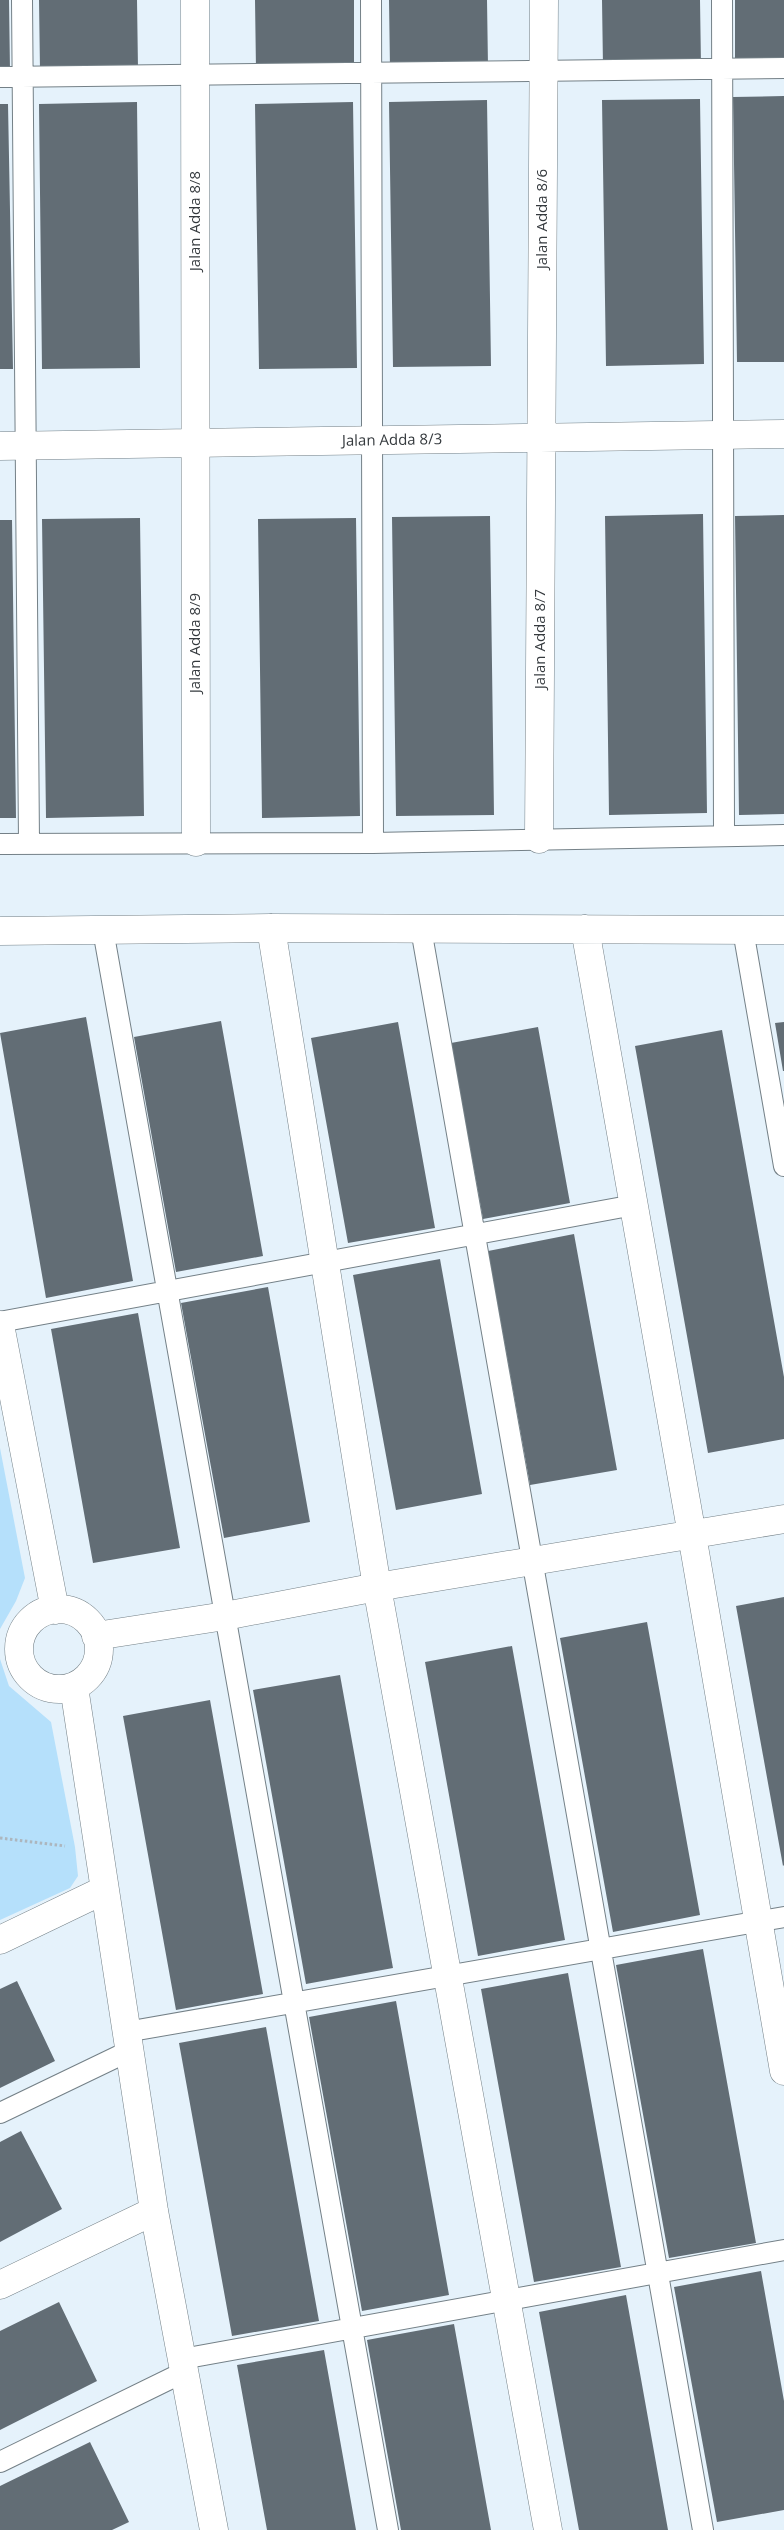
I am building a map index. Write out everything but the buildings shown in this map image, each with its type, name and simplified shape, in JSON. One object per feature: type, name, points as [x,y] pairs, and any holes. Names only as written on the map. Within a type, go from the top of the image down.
[{"type":"street","name":"Jalan Adda 8/8","points":[[195,0],[195,443]]},
{"type":"street","name":"Jalan Adda 8/6","points":[[540,439],[544,0]]},
{"type":"street","name":"Jalan Adda 8/3","points":[[13,445],[540,439],[784,434]]},
{"type":"street","name":"Jalan Adda 8/7","points":[[539,839],[540,439]]},
{"type":"street","name":"Jalan Adda 8/9","points":[[195,443],[196,842]]},
{"type":"street","points":[[271,928],[377,1588],[548,2530]]},
{"type":"street","points":[[0,931],[271,928],[784,930]]},
{"type":"street","points":[[585,929],[692,1534],[771,1919],[784,2071]]},
{"type":"street","points":[[0,1323],[5,1381],[55,1610]]},
{"type":"street","points":[[96,1636],[225,1616],[377,1588],[784,1519]]},
{"type":"street","points":[[55,1610],[76,1613],[88,1622],[96,1636],[99,1651],[95,1666],[87,1678],[74,1687],[59,1689],[44,1686],[34,1681],[22,1664],[20,1641],[24,1630],[34,1618],[47,1611],[55,1610]]},
{"type":"street","points":[[74,1687],[154,2211],[214,2530]]},
{"type":"street","points":[[0,1940],[104,1890]]},
{"type":"street","points":[[0,2285],[154,2211]]},
{"type":"lane","points":[[22,0],[23,77],[13,445],[29,842]]},
{"type":"lane","points":[[371,0],[373,843]]},
{"type":"lane","points":[[722,0],[724,834]]},
{"type":"lane","points":[[0,77],[784,68]]},
{"type":"lane","points":[[0,844],[29,842],[373,843],[724,834],[784,835]]},
{"type":"lane","points":[[421,929],[703,2530]]},
{"type":"lane","points":[[103,930],[388,2530]]},
{"type":"lane","points":[[743,930],[784,1166]]},
{"type":"lane","points":[[0,1323],[634,1205]]},
{"type":"lane","points":[[0,2113],[128,2041],[294,2002],[771,1919]]},
{"type":"lane","points":[[0,2462],[183,2366],[352,2328],[784,2250]]},
{"type":"path","points":[[0,1837],[98,1850]]},
{"type":"shaded area","points":[[0,1448],[25,1578],[16,1601],[0,1629]]},
{"type":"shaded area","points":[[0,1659],[9,1686],[51,1722],[75,1847],[78,1876],[70,1888],[0,1920]]}]
